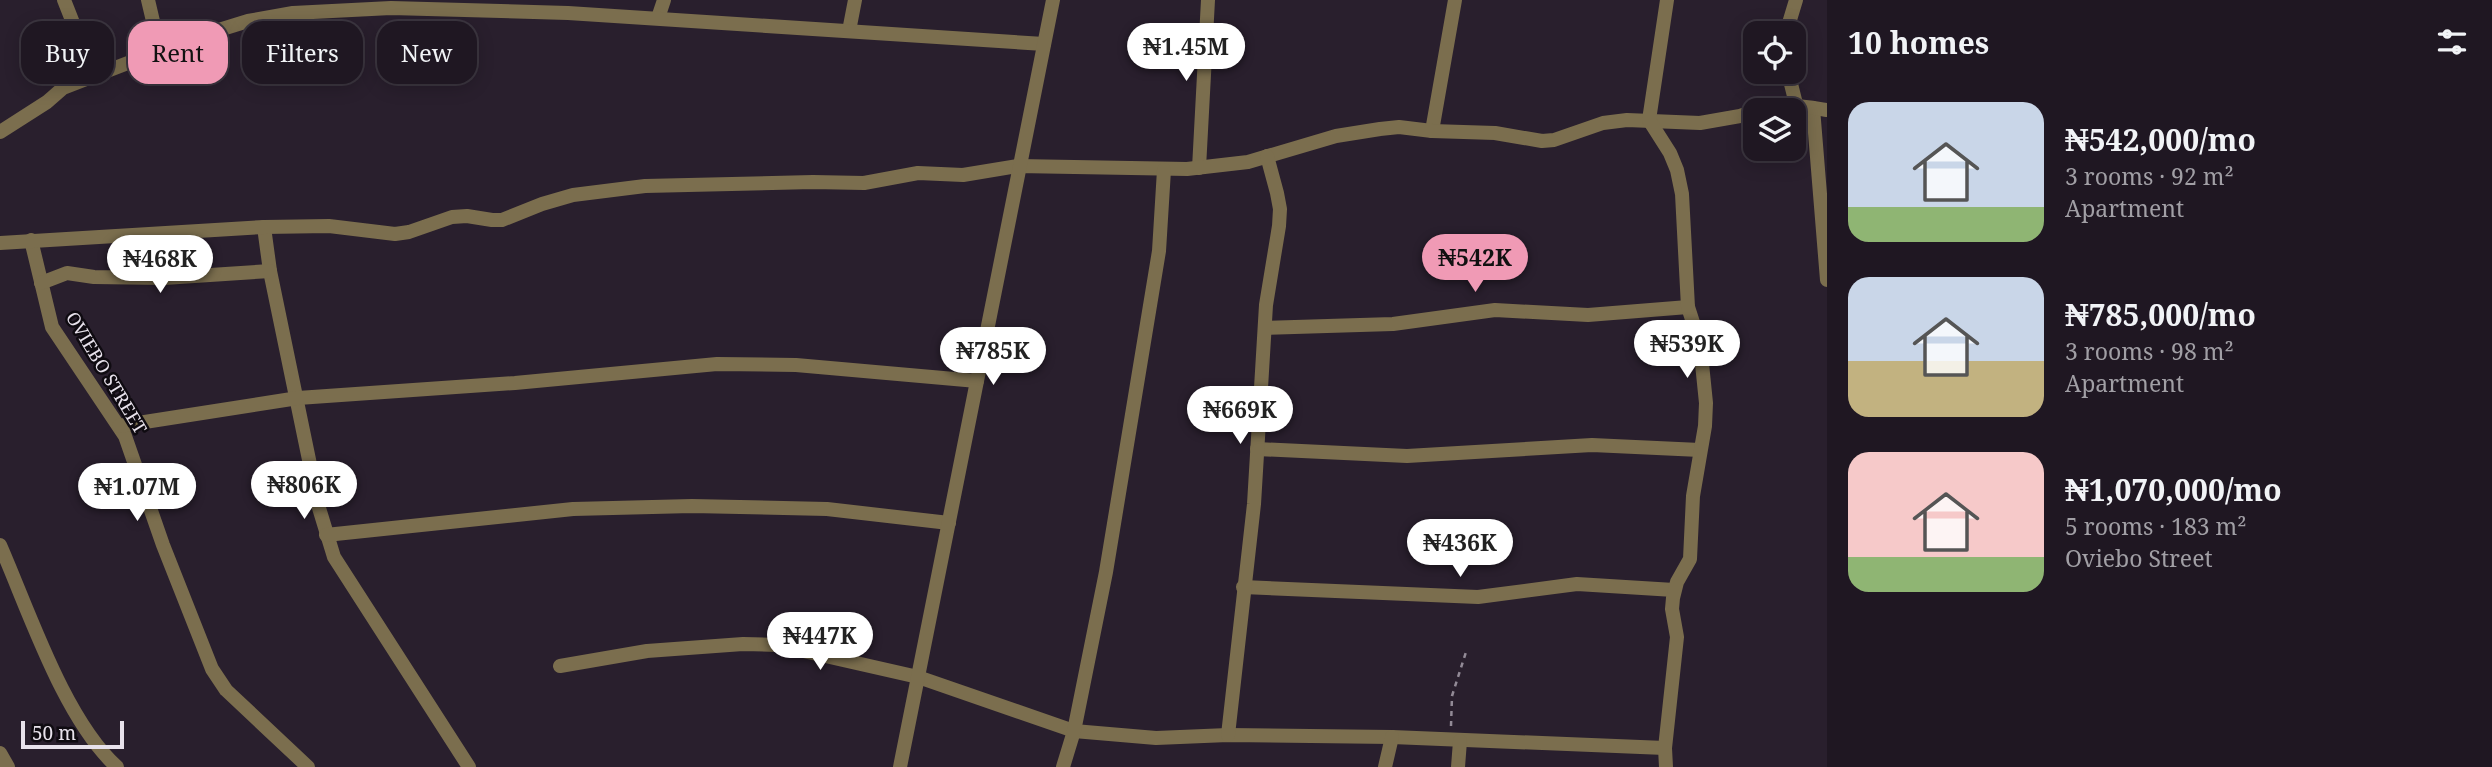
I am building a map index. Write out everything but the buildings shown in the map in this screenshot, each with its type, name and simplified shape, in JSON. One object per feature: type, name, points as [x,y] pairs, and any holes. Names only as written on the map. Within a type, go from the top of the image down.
[{"type":"street","points":[[64,0],[72,21]]},
{"type":"street","points":[[148,0],[153,21]]},
{"type":"street","points":[[658,18],[664,0]]},
{"type":"street","points":[[849,31],[855,0]]},
{"type":"street","points":[[900,767],[1053,0]]},
{"type":"street","points":[[1199,168],[1208,0]]},
{"type":"street","points":[[1432,131],[1455,0]]},
{"type":"street","points":[[1666,767],[1665,748],[1677,637],[1672,609],[1674,590],[1690,559],[1693,496],[1705,426],[1700,344],[1688,307],[1682,194],[1670,153],[1649,120],[1667,0]]},
{"type":"street","points":[[1790,21],[1796,0]]},
{"type":"street","points":[[228,27],[293,13],[391,8],[658,18],[1044,44]]},
{"type":"street","points":[[0,132],[47,102],[63,88],[73,84]]},
{"type":"street","points":[[1820,109],[1827,280]]},
{"type":"street","points":[[0,243],[264,227],[329,226],[395,234],[452,217],[502,220],[573,195],[645,186],[864,183],[918,173],[963,175],[1018,166],[1164,170],[1199,168],[1248,162],[1336,136],[1399,127],[1495,133],[1554,141],[1604,123],[1649,120],[1700,123],[1743,115]]},
{"type":"street","points":[[1228,735],[1254,504],[1265,328],[1280,209],[1267,156]]},
{"type":"street","points":[[1063,767],[1074,731],[1107,572],[1159,251],[1164,170]]},
{"type":"street","points":[[264,227],[270,271],[326,535],[334,557],[469,767]]},
{"type":"street","name":"OVIEBO STREET","points":[[31,240],[52,327],[119,426],[136,462],[163,545],[212,669],[226,690],[308,767]]},
{"type":"street","points":[[41,283],[67,273],[94,277],[164,278],[270,271]]},
{"type":"street","points":[[1265,328],[1394,324],[1495,310],[1588,315],[1688,307]]},
{"type":"street","points":[[119,426],[298,398],[515,383],[717,364],[796,365],[977,381]]},
{"type":"street","points":[[1258,449],[1407,456],[1592,445],[1700,450]]},
{"type":"street","points":[[326,535],[573,509],[692,506],[827,509],[949,523]]},
{"type":"street","points":[[0,545],[66,694],[96,745],[117,767]]},
{"type":"street","points":[[1243,587],[1478,597],[1577,584],[1674,590]]},
{"type":"street","points":[[560,666],[647,651],[743,643],[776,645],[918,677],[1074,731],[1156,738],[1228,735],[1392,737],[1665,748]]},
{"type":"street","points":[[1385,767],[1392,737]]},
{"type":"street","points":[[1455,741],[1458,767]]},
{"type":"street","points":[[0,753],[8,767]]},
{"type":"path","points":[[1455,741],[1452,696],[1466,652]]}]
